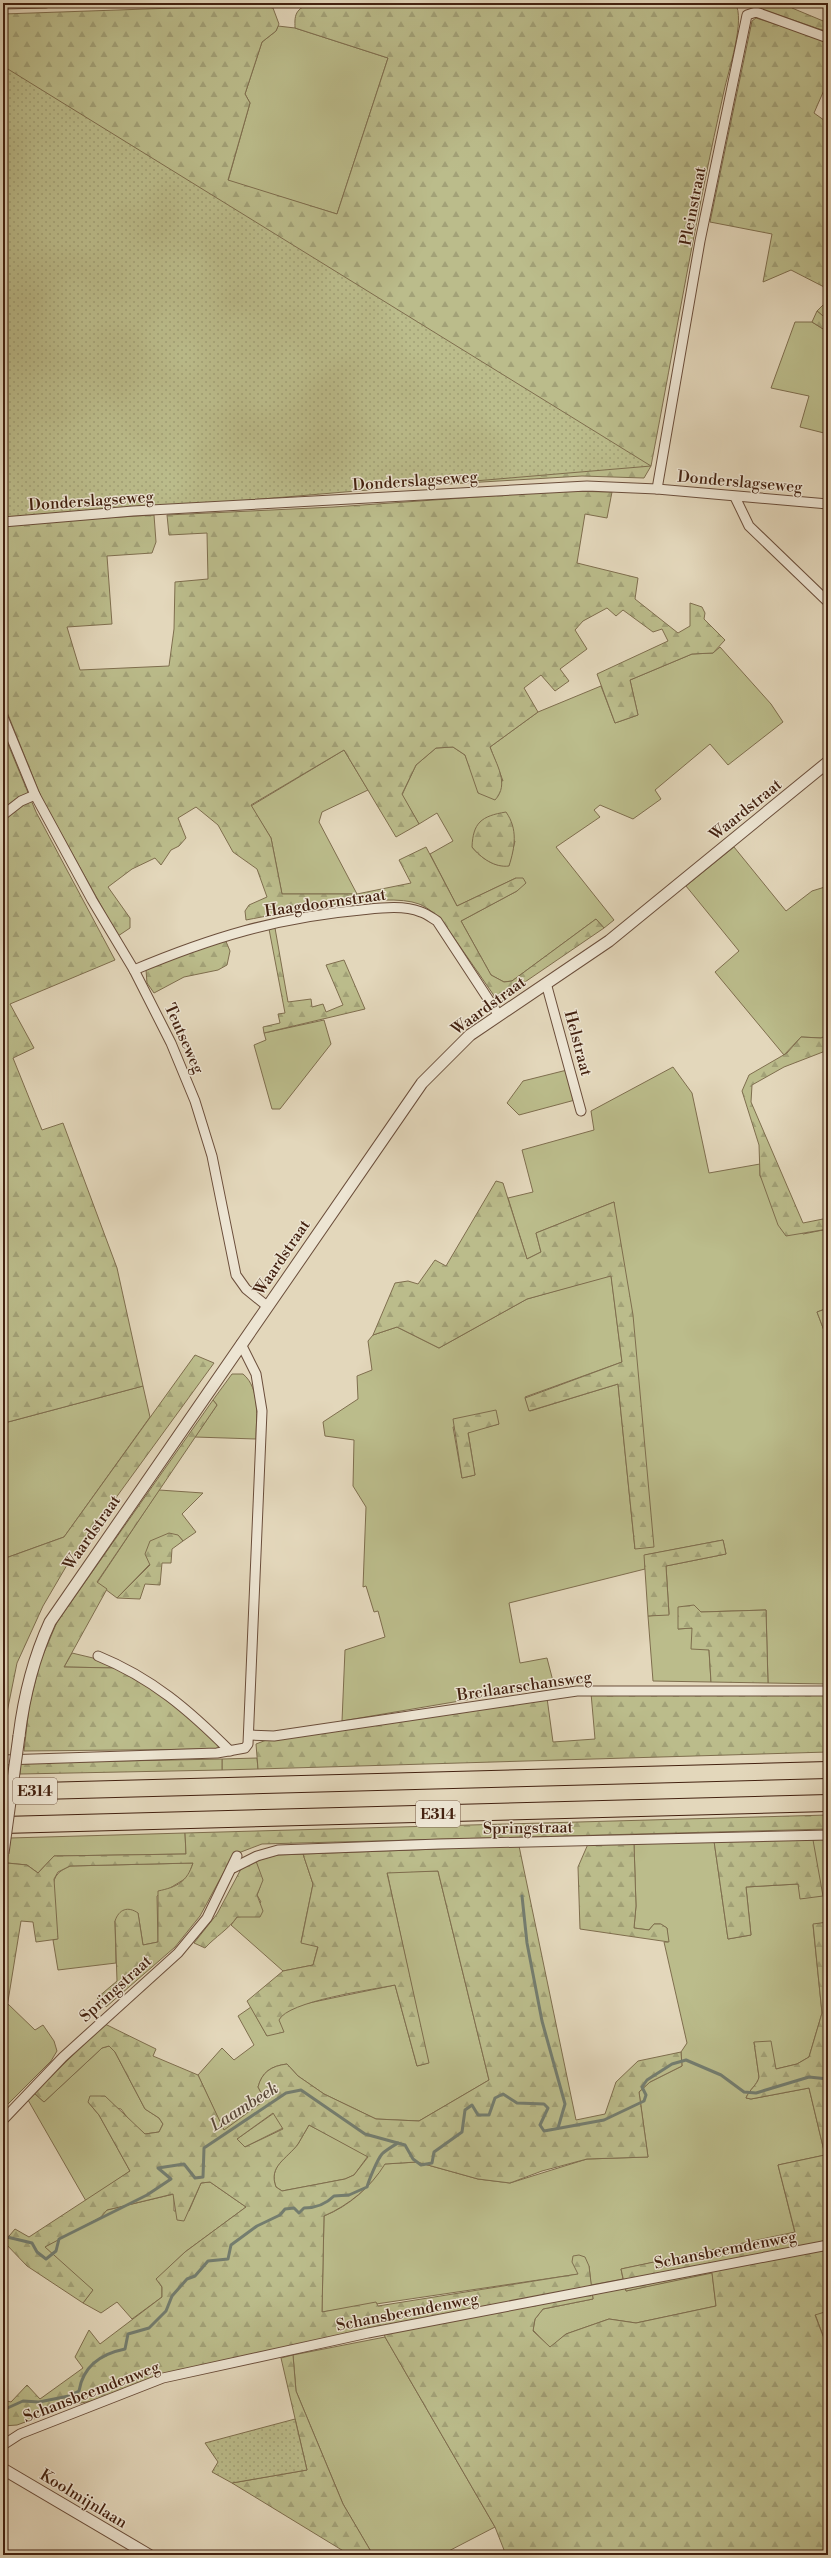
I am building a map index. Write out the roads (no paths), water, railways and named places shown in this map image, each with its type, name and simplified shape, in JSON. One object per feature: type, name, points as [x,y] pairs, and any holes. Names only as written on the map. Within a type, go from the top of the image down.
[{"type":"highway","name":"E314","points":[[3,1792],[828,1770]]},
{"type":"highway","name":"E314","points":[[3,1825],[828,1803]]},
{"type":"street","points":[[3,4],[46,3]]},
{"type":"street","name":"Pleinstraat","points":[[657,489],[700,240],[748,15],[756,12],[828,38]]},
{"type":"street","name":"Donderslagseweg","points":[[3,522],[134,511],[311,502],[518,488],[587,486],[657,489],[828,504]]},
{"type":"street","points":[[735,497],[749,526],[828,602]]},
{"type":"street","name":"Teutseweg","points":[[3,716],[35,795],[85,887],[158,1014],[195,1101],[212,1156],[236,1275],[246,1289],[267,1306]]},
{"type":"street","name":"Waardstraat","points":[[3,1853],[19,1736],[29,1678],[38,1649],[50,1622],[422,1083],[453,1050],[498,1014],[609,941],[828,762]]},
{"type":"street","points":[[3,815],[21,801],[35,795]]},
{"type":"street","name":"Haagdoornstraat","points":[[134,970],[186,948],[275,922],[334,913],[395,907],[421,911],[437,921],[498,1014]]},
{"type":"street","name":"Helstraat","points":[[546,983],[581,1111]]},
{"type":"street","points":[[3,1760],[217,1753],[245,1748],[249,1735],[262,1411],[256,1374],[241,1344]]},
{"type":"street","points":[[98,1656],[128,1668],[148,1680],[200,1720],[230,1751]]},
{"type":"street","name":"Breilaarschansweg","points":[[249,1735],[274,1736],[577,1691],[828,1691]]},
{"type":"street","name":"Springstraat","points":[[233,1868],[257,1856],[278,1850],[438,1844],[828,1835]]},
{"type":"street","name":"Springstraat","points":[[3,2120],[63,2057],[178,1953],[207,1918],[233,1868],[237,1856]]},
{"type":"street","name":"Schansbeemdenweg","points":[[3,2445],[20,2434],[163,2378],[368,2333],[828,2245]]},
{"type":"street","name":"Koolmijnlaan","points":[[3,2469],[149,2555]]},
{"type":"waterway","points":[[522,1896],[527,1943],[542,2021],[565,2104],[558,2128]]},
{"type":"waterway","name":"Laambeek","points":[[828,2055],[828,2062]]},
{"type":"waterway","name":"Laambeek","points":[[3,2236],[32,2243],[37,2252],[46,2259],[56,2251],[59,2239],[147,2195],[171,2179],[158,2168],[184,2164],[195,2178],[203,2177],[204,2148],[286,2093],[301,2090],[365,2134],[405,2145],[413,2159],[421,2165],[432,2163],[434,2152],[462,2132],[465,2110],[472,2105],[478,2115],[489,2115],[495,2098],[503,2094],[517,2103],[544,2104],[548,2108],[540,2125],[544,2131],[604,2120],[644,2101],[646,2095],[642,2087],[647,2080],[672,2064],[686,2060],[721,2075],[744,2092],[756,2093],[809,2077],[828,2079]]},
{"type":"waterway","points":[[3,2410],[23,2401],[39,2402],[69,2396],[79,2391],[84,2375],[94,2362],[108,2354],[125,2349],[128,2334],[149,2328],[166,2311],[172,2296],[187,2279],[195,2276],[208,2261],[228,2259],[231,2245],[257,2226],[280,2215],[285,2209],[294,2208],[299,2213],[304,2208],[320,2205],[334,2196],[349,2195],[367,2187],[371,2175],[382,2154],[398,2143]]}]
